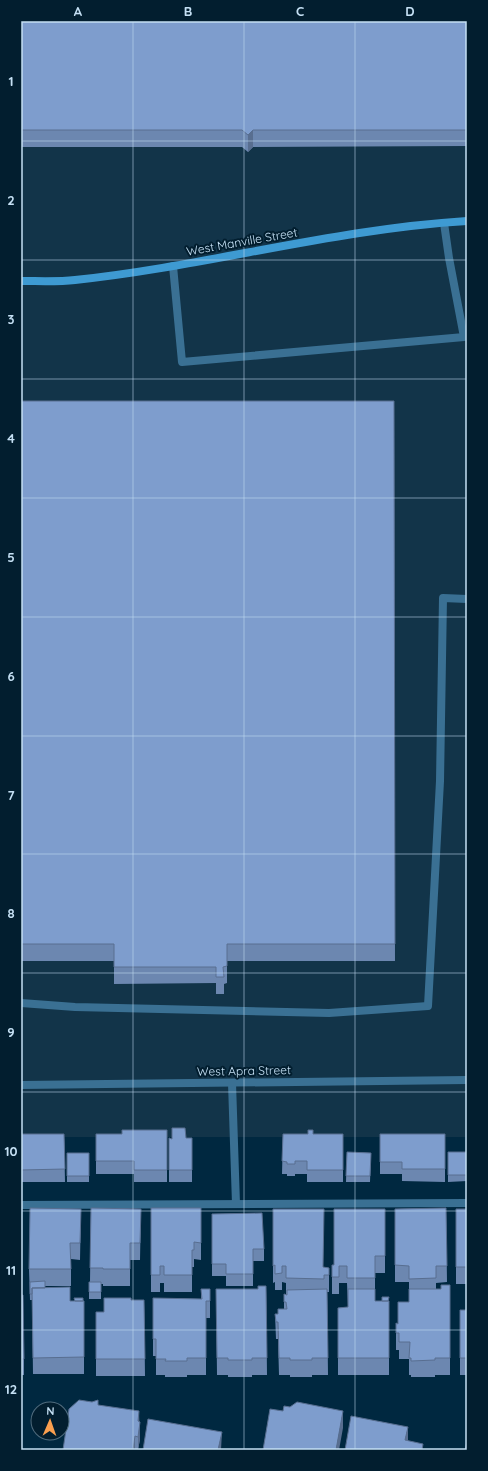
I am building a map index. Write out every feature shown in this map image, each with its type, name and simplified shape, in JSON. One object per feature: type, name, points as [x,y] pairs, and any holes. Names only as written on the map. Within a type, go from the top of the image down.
[{"type":"street","name":"West Manville Street","points":[[21,281],[74,280],[173,266],[384,229],[467,221]]},
{"type":"street","points":[[173,266],[182,362],[464,337],[444,223]]},
{"type":"street","points":[[21,1003],[74,1007],[329,1013],[428,1006],[440,781],[443,598],[467,599]]},
{"type":"street","name":"West Apra Street","points":[[21,1085],[467,1080]]},
{"type":"street","points":[[232,1083],[236,1204]]},
{"type":"street","points":[[21,1205],[467,1203]]},
{"type":"shaded area","points":[[21,21],[467,21],[467,1137],[21,1137]]},
{"type":"building","points":[[21,21],[467,21],[467,130],[253,130],[248,135],[242,130],[21,130]]},
{"type":"building","points":[[21,401],[394,401],[395,944],[227,944],[227,966],[223,967],[224,977],[216,977],[216,967],[114,967],[114,944],[21,944]]},
{"type":"building","points":[[172,1128],[185,1128],[186,1138],[192,1138],[192,1170],[169,1170],[169,1138],[172,1139]]},
{"type":"building","points":[[122,1130],[167,1130],[167,1170],[134,1170],[134,1161],[96,1161],[96,1134],[122,1134]]},
{"type":"building","points":[[308,1130],[313,1130],[313,1134],[343,1134],[343,1170],[307,1170],[307,1161],[295,1161],[295,1164],[287,1164],[287,1162],[282,1161],[283,1134],[308,1134]]},
{"type":"building","points":[[21,1134],[64,1134],[65,1169],[21,1170]]},
{"type":"building","points":[[380,1134],[445,1134],[445,1169],[402,1169],[402,1162],[380,1162]]},
{"type":"building","points":[[347,1152],[371,1153],[370,1176],[346,1176]]},
{"type":"building","points":[[448,1152],[467,1152],[467,1175],[448,1175]]},
{"type":"building","points":[[67,1153],[89,1153],[89,1176],[67,1176]]},
{"type":"building","points":[[30,1208],[81,1209],[80,1243],[70,1243],[71,1269],[29,1269]]},
{"type":"building","points":[[91,1208],[141,1209],[140,1243],[130,1243],[130,1269],[90,1268]]},
{"type":"building","points":[[151,1208],[201,1208],[201,1243],[194,1242],[194,1250],[192,1250],[192,1275],[164,1275],[164,1266],[160,1266],[160,1275],[151,1275]]},
{"type":"building","points":[[446,1208],[447,1266],[436,1266],[436,1278],[409,1279],[409,1266],[395,1265],[395,1209]]},
{"type":"building","points":[[273,1209],[324,1209],[323,1267],[329,1268],[329,1275],[324,1275],[324,1279],[286,1278],[286,1266],[282,1266],[282,1273],[275,1274],[275,1265],[273,1266]]},
{"type":"building","points":[[334,1209],[385,1209],[385,1256],[375,1256],[375,1278],[347,1278],[347,1266],[339,1266],[339,1277],[332,1277],[332,1265],[334,1265]]},
{"type":"building","points":[[456,1209],[467,1209],[467,1267],[456,1267]]},
{"type":"building","points":[[262,1213],[264,1249],[253,1249],[253,1274],[226,1274],[226,1264],[212,1264],[212,1214]]},
{"type":"building","points":[[45,1281],[45,1288],[32,1288],[32,1294],[30,1294],[30,1282]]},
{"type":"building","points":[[89,1282],[101,1282],[101,1292],[89,1292]]},
{"type":"building","points":[[441,1285],[450,1285],[450,1358],[411,1361],[411,1358],[409,1358],[410,1342],[399,1342],[399,1333],[396,1333],[396,1323],[398,1324],[398,1302],[409,1302],[409,1289],[441,1289]]},
{"type":"building","points":[[258,1286],[266,1286],[267,1358],[252,1358],[252,1360],[228,1360],[228,1358],[217,1358],[216,1289],[258,1289]]},
{"type":"building","points":[[70,1287],[70,1301],[84,1301],[84,1357],[33,1358],[32,1288]]},
{"type":"building","points":[[201,1289],[210,1289],[210,1301],[206,1301],[206,1358],[187,1358],[187,1361],[165,1361],[166,1359],[156,1359],[156,1339],[153,1339],[153,1298],[202,1299]]},
{"type":"building","points":[[327,1289],[328,1358],[290,1360],[290,1358],[279,1358],[278,1322],[276,1322],[275,1314],[278,1314],[278,1309],[287,1309],[286,1302],[284,1302],[284,1294],[287,1295],[287,1290]]},
{"type":"building","points":[[348,1289],[375,1289],[375,1301],[389,1301],[389,1358],[338,1358],[338,1308],[348,1307]]},
{"type":"building","points":[[21,1295],[23,1295],[24,1359],[21,1359]]},
{"type":"building","points":[[382,1297],[389,1297],[388,1301],[382,1301]]},
{"type":"building","points":[[74,1298],[83,1298],[83,1301],[75,1301]]},
{"type":"building","points":[[104,1298],[131,1298],[131,1300],[144,1300],[145,1359],[96,1359],[96,1312],[104,1312]]},
{"type":"building","points":[[460,1310],[467,1310],[467,1358],[460,1358]]},
{"type":"building","points":[[79,1400],[92,1402],[98,1400],[98,1405],[139,1411],[138,1421],[140,1422],[138,1437],[135,1436],[133,1450],[63,1450],[64,1441],[70,1441],[70,1408]]},
{"type":"building","points":[[297,1402],[343,1411],[336,1450],[263,1450],[270,1409],[283,1411],[284,1406],[290,1407]]},
{"type":"building","points":[[351,1416],[408,1427],[405,1440],[423,1444],[422,1450],[345,1450]]},
{"type":"building","points":[[148,1419],[222,1432],[218,1450],[143,1450]]}]
